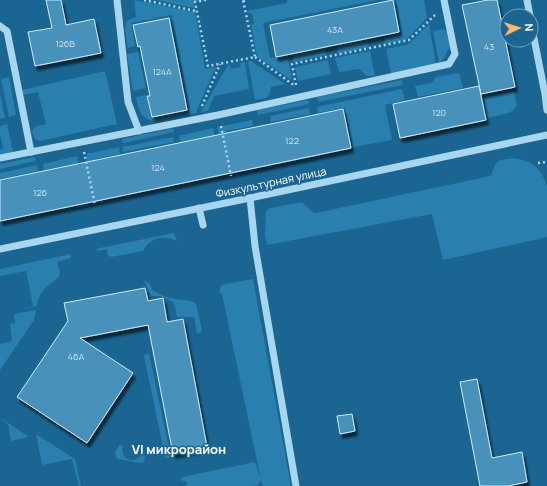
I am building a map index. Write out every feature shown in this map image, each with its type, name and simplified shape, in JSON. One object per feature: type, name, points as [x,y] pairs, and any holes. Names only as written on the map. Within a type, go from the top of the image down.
[{"type":"street","points":[[117,0],[128,102],[139,131]]},
{"type":"street","points":[[0,158],[139,131],[449,64],[455,54],[445,2]]},
{"type":"street","points":[[0,26],[7,31],[31,152]]},
{"type":"street","points":[[536,48],[547,110]]},
{"type":"street","name":"Физкультурная улица","points":[[0,248],[250,198],[547,135]]},
{"type":"street","points":[[250,198],[255,246],[296,486]]},
{"type":"street","points":[[199,208],[202,225]]},
{"type":"path","points":[[144,0],[196,11]]},
{"type":"path","points":[[206,0],[195,2],[208,66],[255,57]]},
{"type":"path","points":[[247,0],[243,0],[255,57],[296,86]]},
{"type":"path","points":[[298,97],[292,64],[409,40],[445,2]]},
{"type":"path","points":[[196,119],[220,64]]},
{"type":"path","points":[[221,126],[231,176]]},
{"type":"path","points":[[84,153],[95,205]]},
{"type":"path","points":[[538,163],[547,162]]},
{"type":"shaded area","points":[[134,0],[195,12],[205,69],[216,67],[196,113],[156,121],[147,119],[141,114],[136,97],[146,95],[151,117],[190,108],[172,15],[131,23],[135,46],[128,48],[125,29],[126,22],[136,17]]},
{"type":"shaded area","points":[[156,0],[205,0],[195,2],[194,8]]},
{"type":"shaded area","points":[[287,0],[377,0],[263,23],[270,58],[287,55],[292,80],[257,57],[251,24],[254,23],[252,13],[247,11],[287,3]]},
{"type":"shaded area","points":[[396,0],[424,0],[427,18],[406,40],[385,44],[384,38],[402,34]]},
{"type":"shaded area","points":[[429,24],[436,64],[391,74],[386,49],[409,44]]},
{"type":"shaded area","points":[[443,29],[449,32],[452,43],[442,61],[439,63],[433,31]]},
{"type":"shaded area","points":[[367,39],[369,47],[338,54],[336,46]]},
{"type":"shaded area","points":[[325,48],[326,55],[294,62],[292,55]]},
{"type":"shaded area","points":[[370,51],[375,76],[367,76],[359,69],[339,72],[335,58]]},
{"type":"shaded area","points":[[138,52],[146,88],[133,91],[127,54]]},
{"type":"shaded area","points":[[328,60],[331,74],[298,81],[295,67]]},
{"type":"shaded area","points":[[248,61],[251,61],[285,84],[271,87],[267,97],[255,100]]},
{"type":"shaded area","points":[[245,62],[249,89],[214,96],[208,111],[201,112],[228,65],[230,65],[231,69],[241,67],[240,63]]},
{"type":"shaded area","points":[[105,71],[117,124],[40,141],[35,139],[32,132],[34,128],[46,124],[38,92],[23,95],[22,90]]},
{"type":"shaded area","points":[[459,73],[463,88],[418,97],[415,86],[432,83],[436,77]]},
{"type":"shaded area","points":[[9,77],[16,115],[9,117],[1,79]]},
{"type":"shaded area","points":[[402,80],[403,85],[318,102],[317,97]]},
{"type":"shaded area","points":[[402,89],[405,100],[385,105],[392,140],[353,147],[345,108],[318,113],[317,107]]},
{"type":"shaded area","points":[[514,91],[517,106],[509,113],[488,118],[484,97]]},
{"type":"shaded area","points":[[0,93],[5,118],[0,119]]},
{"type":"shaded area","points":[[308,100],[309,104],[258,115],[257,110]]},
{"type":"shaded area","points":[[309,108],[310,114],[271,122],[270,116]]},
{"type":"shaded area","points":[[252,120],[253,126],[227,131],[223,142],[227,173],[217,127]]},
{"type":"shaded area","points":[[7,124],[13,152],[0,155],[0,150],[3,149],[0,126]]},
{"type":"shaded area","points":[[173,128],[174,132],[123,143],[122,139]]},
{"type":"shaded area","points":[[213,128],[223,175],[215,177],[206,137],[180,142],[179,136]]},
{"type":"shaded area","points":[[173,137],[174,142],[123,152],[122,147]]},
{"type":"shaded area","points":[[119,147],[120,154],[96,159],[105,202],[96,203],[86,154]]},
{"type":"shaded area","points":[[77,156],[88,206],[79,208],[70,165],[44,170],[43,164]]},
{"type":"shaded area","points":[[35,157],[36,161],[0,169],[0,164]]},
{"type":"shaded area","points":[[513,158],[531,163],[542,174],[547,186],[547,237],[443,260],[432,214],[267,245],[265,235],[266,211],[270,208],[302,202],[316,213],[490,176],[497,162]]},
{"type":"shaded area","points":[[37,165],[38,171],[0,179],[0,173]]},
{"type":"shaded area","points":[[174,233],[177,241],[167,238],[157,238],[149,243],[143,251],[111,257],[108,255],[107,249],[99,251],[95,249]]},
{"type":"shaded area","points":[[71,254],[71,258],[57,262],[60,273],[59,277],[42,292],[37,306],[24,309],[33,306],[26,271],[0,276],[0,269]]},
{"type":"shaded area","points":[[253,279],[291,486],[263,486],[222,294],[219,292],[221,285]]},
{"type":"shaded area","points":[[144,280],[150,284],[152,290],[161,295],[174,299],[194,302],[196,304],[202,330],[201,332],[197,334],[194,317],[177,317],[174,303],[161,296],[151,296]]},
{"type":"shaded area","points":[[36,310],[34,320],[0,370],[0,344],[12,341],[10,324],[15,323],[14,314]]},
{"type":"shaded area","points":[[145,354],[149,354],[171,457],[167,458],[165,457],[144,356]]},
{"type":"shaded area","points":[[0,418],[29,437],[11,441],[8,424]]},
{"type":"shaded area","points":[[36,434],[75,459],[81,486],[79,486],[72,459],[42,465]]},
{"type":"shaded area","points":[[120,444],[123,446],[122,453],[130,460],[135,460],[138,458],[143,450],[145,459],[144,462],[140,463],[117,459],[115,453]]},
{"type":"shaded area","points":[[255,462],[261,480],[258,485],[252,486],[187,486],[186,481],[181,482],[182,477]]},
{"type":"building","points":[[46,0],[61,0],[66,25],[94,19],[101,53],[35,66],[28,32],[52,28]]},
{"type":"building","points":[[393,0],[399,32],[276,57],[270,25]]},
{"type":"building","points":[[488,0],[497,0],[499,10],[499,48],[507,48],[515,87],[481,94],[462,5]]},
{"type":"building","points":[[169,18],[187,110],[152,117],[147,96],[150,96],[140,46],[138,47],[133,25]]},
{"type":"building","points":[[479,86],[486,120],[400,138],[393,104]]},
{"type":"building","points":[[343,109],[351,148],[0,221],[0,180]]},
{"type":"building","points":[[145,288],[148,301],[163,298],[167,322],[183,319],[207,447],[173,454],[148,325],[80,338],[133,373],[87,443],[17,397],[68,321],[64,303]]},
{"type":"building","points":[[477,379],[492,458],[522,452],[527,482],[508,486],[480,486],[460,382]]},
{"type":"building","points":[[352,414],[355,431],[340,434],[337,416]]},
{"type":"district","name":"VI микрорайон","points":[[179,449]]}]
